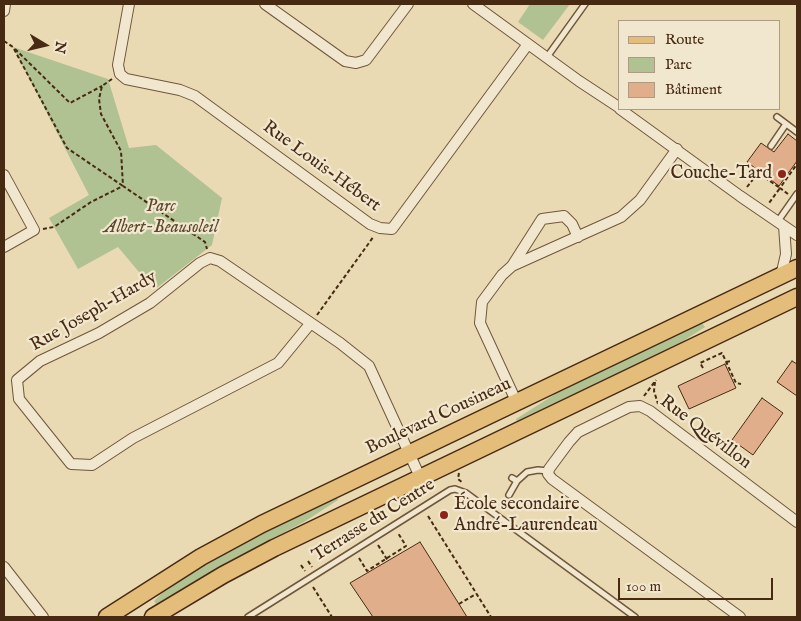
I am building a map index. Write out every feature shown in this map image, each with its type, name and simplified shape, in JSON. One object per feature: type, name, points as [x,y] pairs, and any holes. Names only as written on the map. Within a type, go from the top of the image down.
[{"type":"main road","name":"Boulevard Cousineau","points":[[107,617],[166,579],[268,521],[797,268]]},
{"type":"main road","points":[[153,617],[243,564],[420,477],[797,297]]},
{"type":"street","points":[[4,12],[5,4]]},
{"type":"street","points":[[120,74],[118,66],[129,4]]},
{"type":"street","points":[[265,4],[345,61],[356,63],[366,60],[408,4]]},
{"type":"street","points":[[474,4],[546,58],[618,108]]},
{"type":"street","name":"Rue Louis-Hébert","points":[[120,74],[126,79],[180,90],[195,96],[370,224],[380,228],[392,229],[528,44]]},
{"type":"street","points":[[621,110],[797,235]]},
{"type":"street","points":[[512,266],[621,217],[640,200],[677,149]]},
{"type":"street","points":[[4,175],[34,230],[4,247]]},
{"type":"street","points":[[517,403],[480,323],[482,302],[512,266],[542,220],[564,216],[572,224],[578,237]]},
{"type":"street","points":[[781,224],[786,254],[781,276]]},
{"type":"street","points":[[210,258],[220,261],[340,343],[369,366],[420,477]]},
{"type":"street","name":"Rue Joseph-Hardy","points":[[210,258],[200,263],[150,303],[99,333],[40,360],[17,380],[19,399],[71,464],[92,465],[134,438],[278,363],[310,324]]},
{"type":"street","name":"Rue Quévillon","points":[[548,472],[578,432],[626,408],[640,406],[650,411],[797,522]]},
{"type":"street","points":[[548,472],[554,481],[740,617]]},
{"type":"street","points":[[4,567],[43,617]]},
{"type":"lane","points":[[546,58],[585,4]]},
{"type":"lane","points":[[776,117],[797,132]]},
{"type":"lane","points":[[771,146],[786,124]]},
{"type":"lane","points":[[781,224],[797,194]]},
{"type":"lane","points":[[509,494],[527,472],[538,470],[548,472]]},
{"type":"lane","points":[[512,478],[517,482]]},
{"type":"lane","name":"Terrasse du Centre","points":[[248,617],[455,488],[466,492],[635,617]]},
{"type":"path","points":[[4,41],[13,47],[70,102],[102,86],[120,74]]},
{"type":"path","points":[[13,47],[67,148],[205,242],[210,258]]},
{"type":"path","points":[[102,86],[99,99],[101,114],[121,151],[123,186]]},
{"type":"path","points":[[769,203],[797,164]]},
{"type":"path","points":[[747,187],[758,172],[789,195]]},
{"type":"path","points":[[34,230],[54,227],[91,202],[123,186]]},
{"type":"path","points":[[310,324],[380,228]]},
{"type":"path","points":[[703,368],[700,363],[722,353],[736,383],[740,384]]},
{"type":"path","points":[[726,362],[732,361]]},
{"type":"path","points":[[644,396],[659,377]]},
{"type":"path","points":[[654,382],[657,405]]},
{"type":"path","points":[[428,516],[491,617]]},
{"type":"path","points":[[359,558],[368,572],[387,560],[407,547],[398,533]]},
{"type":"path","points":[[378,546],[387,560]]},
{"type":"path","points":[[313,587],[332,617]]},
{"type":"path","points":[[459,604],[476,594]]},
{"type":"green space","points":[[530,4],[570,4],[543,40],[518,22]]},
{"type":"green space","name":"Parc Albert-Beausoleil","points":[[13,47],[108,79],[129,148],[156,145],[222,198],[212,245],[154,290],[118,247],[78,269],[49,218],[89,195]]},
{"type":"green space","points":[[702,323],[705,327],[680,343],[517,421],[516,419],[557,393]]},
{"type":"green space","points":[[337,498],[338,500],[304,522],[227,562],[156,604],[154,601],[167,588],[198,569],[276,527]]},
{"type":"building","points":[[788,134],[797,141],[797,161],[779,186],[747,162],[761,143],[774,152]]},
{"type":"building","points":[[792,361],[797,364],[797,396],[777,382]]},
{"type":"building","points":[[725,364],[736,388],[689,409],[678,386]]},
{"type":"building","points":[[762,398],[783,413],[753,455],[732,440]]},
{"type":"building","points":[[420,542],[467,617],[373,617],[350,583]]},
{"type":"place","name":"Couche-Tard","points":[[782,174]]},
{"type":"place","name":"École secondaire André-Laurendeau","points":[[444,515]]}]
